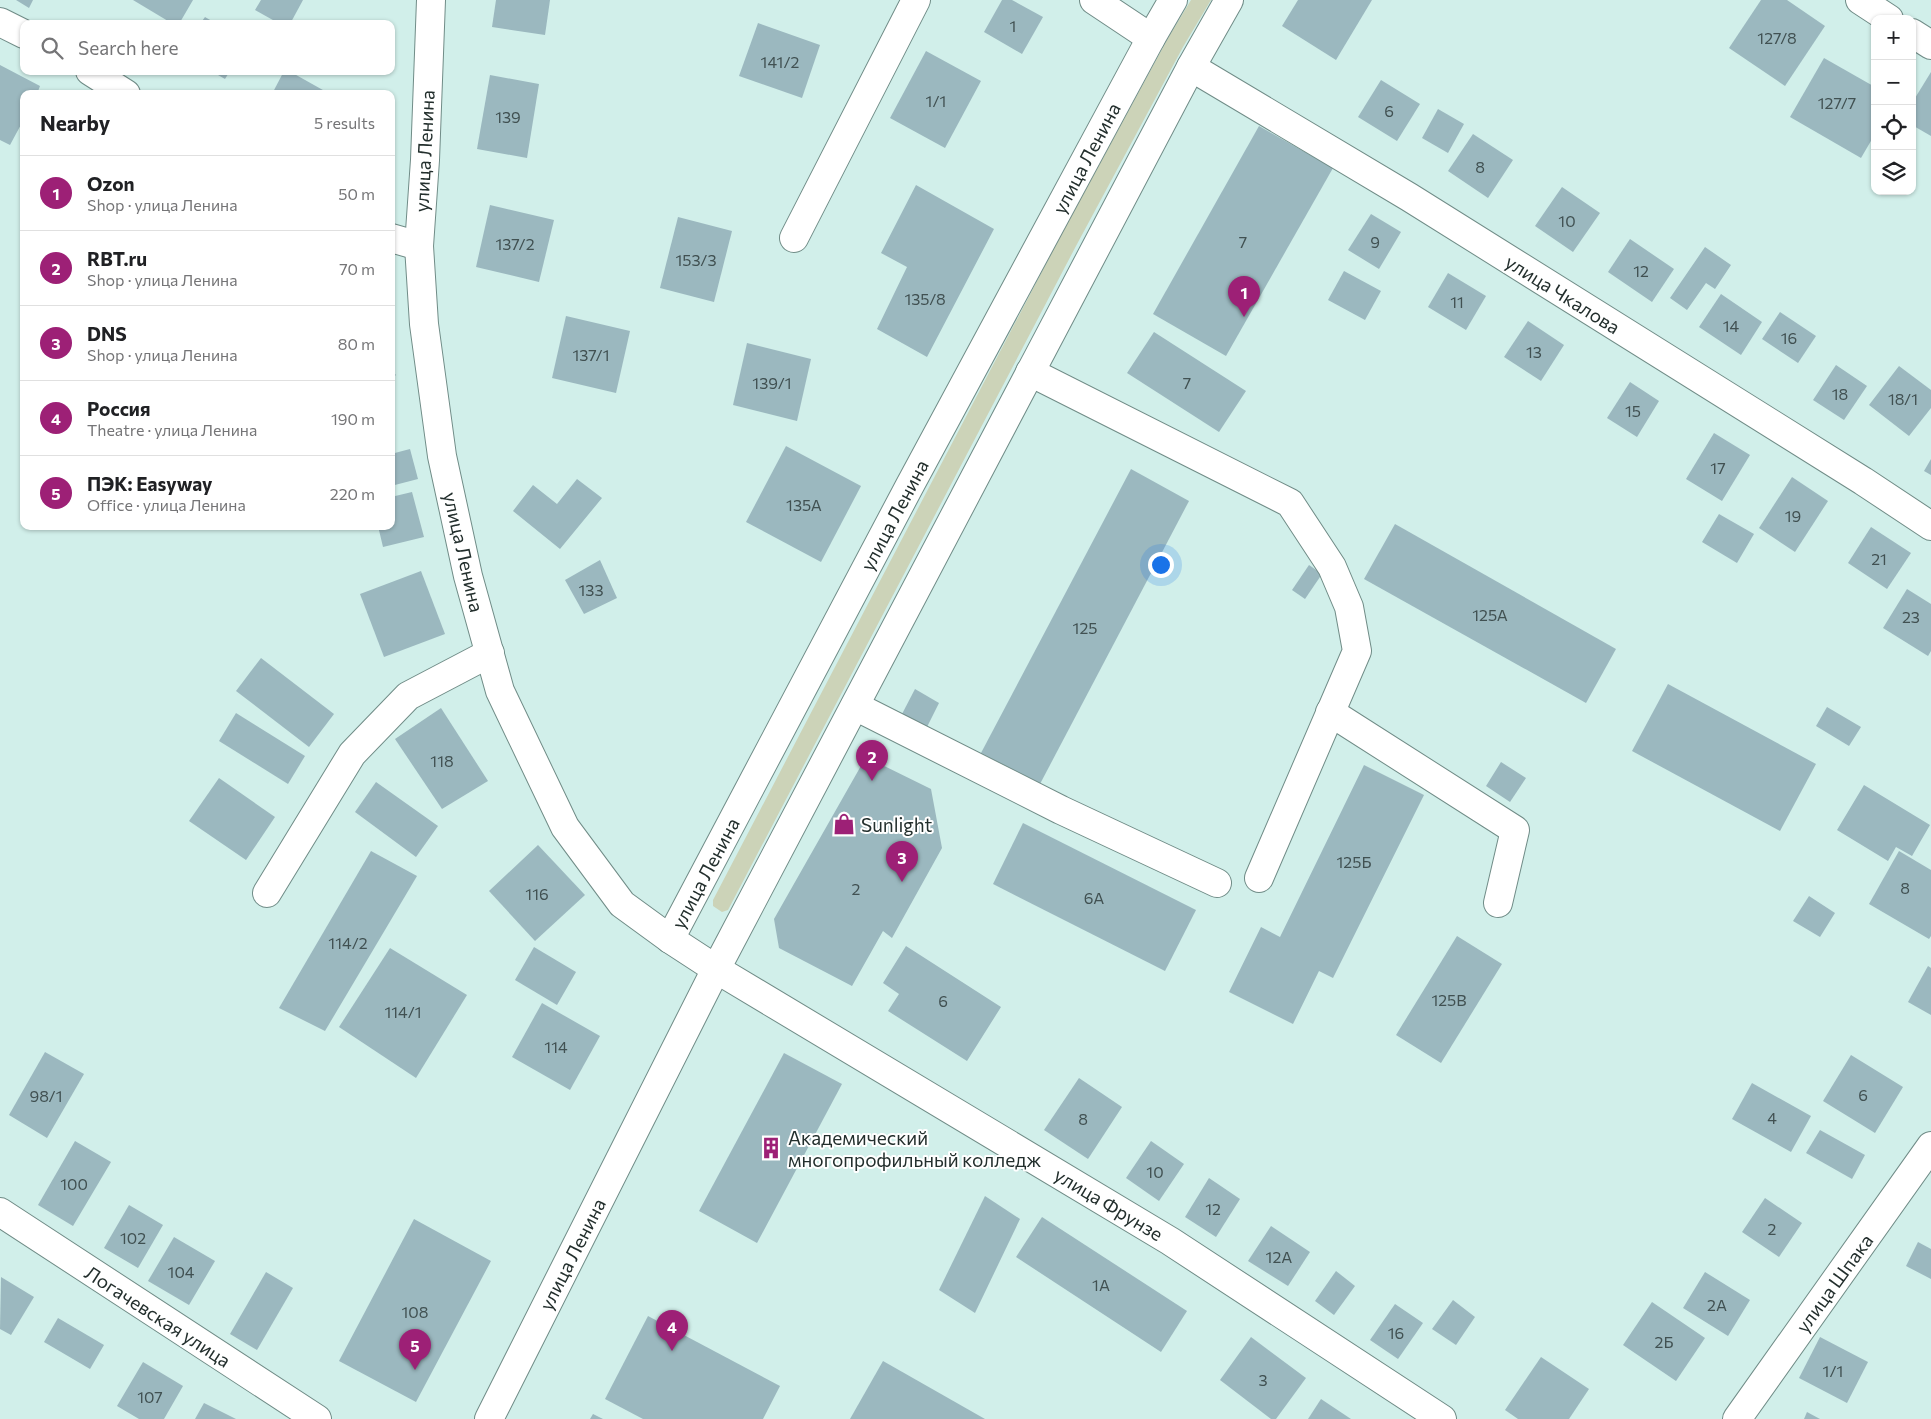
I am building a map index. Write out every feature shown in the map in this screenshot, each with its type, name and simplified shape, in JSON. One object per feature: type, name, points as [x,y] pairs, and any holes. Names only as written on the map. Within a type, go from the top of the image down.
[{"type":"street","name":"улица Ленина","points":[[431,0],[425,160],[419,246],[424,324],[442,456],[468,576],[500,691],[565,826],[622,904],[670,939],[904,496],[1151,38],[1174,0]]},
{"type":"street","points":[[794,238],[916,0]]},
{"type":"street","points":[[1094,0],[1151,38]]},
{"type":"street","name":"улица Ленина","points":[[489,1419],[716,969],[1191,67],[1230,0]]},
{"type":"street","points":[[1860,0],[1883,15]]},
{"type":"street","points":[[0,22],[20,32]]},
{"type":"street","points":[[1916,36],[1931,45]]},
{"type":"street","name":"улица Чкалова","points":[[1191,67],[1417,203],[1864,481],[1931,526]]},
{"type":"street","points":[[96,75],[120,90]]},
{"type":"street","points":[[395,239],[419,246]]},
{"type":"street","points":[[1030,372],[1290,503],[1332,567],[1349,607],[1357,650],[1259,878]]},
{"type":"street","points":[[266,893],[352,754],[408,696],[490,653]]},
{"type":"street","points":[[855,706],[1061,810],[1217,883]]},
{"type":"street","points":[[1330,712],[1515,830],[1498,903]]},
{"type":"street","name":"улица Фрунзе","points":[[670,939],[716,969],[1170,1241],[1442,1419]]},
{"type":"street","name":"улица Шпака","points":[[1736,1419],[1931,1146]]},
{"type":"street","name":"Логачевская улица","points":[[0,1212],[317,1419]]},
{"type":"green space","points":[[1191,0],[1211,0],[1183,47],[1076,246],[728,910],[722,912],[713,906],[713,900],[1059,239],[1168,38]]},
{"type":"building","points":[[16,0],[33,0],[29,8]]},
{"type":"building","points":[[133,0],[193,0],[181,20],[166,20]]},
{"type":"building","points":[[261,0],[303,0],[292,20],[273,20],[255,10]]},
{"type":"building","points":[[496,0],[550,0],[545,35],[492,27]]},
{"type":"building","points":[[1002,0],[1012,0],[1043,17],[1022,54],[984,32]]},
{"type":"building","points":[[1298,0],[1372,0],[1336,60],[1282,26]]},
{"type":"building","points":[[1761,0],[1787,0],[1825,26],[1785,86],[1729,48]]},
{"type":"building","points":[[758,23],[820,45],[802,98],[739,76]]},
{"type":"building","points":[[926,51],[981,81],[945,148],[890,118]]},
{"type":"building","points":[[1824,58],[1871,85],[1871,141],[1861,158],[1790,117]]},
{"type":"building","points":[[0,65],[40,86],[38,90],[20,90],[20,126],[10,145],[0,140]]},
{"type":"building","points":[[1931,72],[1931,136],[1916,127],[1916,96]]},
{"type":"building","points":[[218,75],[228,75],[225,79]]},
{"type":"building","points":[[282,75],[296,75],[323,90],[274,90]]},
{"type":"building","points":[[490,75],[539,84],[527,158],[477,149]]},
{"type":"building","points":[[1381,80],[1420,104],[1397,141],[1358,117]]},
{"type":"building","points":[[1438,109],[1464,124],[1448,153],[1422,138]]},
{"type":"building","points":[[1259,126],[1333,168],[1226,356],[1153,314]]},
{"type":"building","points":[[1473,134],[1513,160],[1488,198],[1448,171]]},
{"type":"building","points":[[916,185],[994,229],[927,357],[877,329],[907,267],[881,253]]},
{"type":"building","points":[[1562,187],[1600,213],[1573,252],[1535,226]]},
{"type":"building","points":[[490,205],[554,220],[539,282],[476,267]]},
{"type":"building","points":[[1371,214],[1401,232],[1379,269],[1348,250]]},
{"type":"building","points":[[678,217],[732,231],[714,302],[660,288]]},
{"type":"building","points":[[1630,239],[1674,269],[1652,302],[1608,272]]},
{"type":"building","points":[[1705,247],[1731,265],[1715,289],[1706,283],[1687,310],[1670,298]]},
{"type":"building","points":[[1344,271],[1381,291],[1365,320],[1328,300]]},
{"type":"building","points":[[1448,273],[1486,296],[1466,330],[1428,307]]},
{"type":"building","points":[[1721,294],[1762,322],[1741,355],[1699,327]]},
{"type":"building","points":[[1780,312],[1816,336],[1798,363],[1762,339]]},
{"type":"building","points":[[566,316],[630,331],[616,393],[552,378]]},
{"type":"building","points":[[1528,321],[1564,345],[1541,381],[1504,357]]},
{"type":"building","points":[[1154,332],[1246,391],[1219,432],[1127,373]]},
{"type":"building","points":[[747,343],[811,359],[797,421],[733,405]]},
{"type":"building","points":[[1836,365],[1867,386],[1844,420],[1813,400]]},
{"type":"building","points":[[1899,366],[1931,390],[1931,408],[1909,436],[1869,405]]},
{"type":"building","points":[[1630,382],[1659,401],[1637,437],[1607,418]]},
{"type":"building","points":[[1714,433],[1750,455],[1722,501],[1686,479]]},
{"type":"building","points":[[786,446],[861,486],[821,562],[746,522]]},
{"type":"building","points":[[410,449],[418,479],[395,485],[395,453]]},
{"type":"building","points":[[1931,459],[1931,475],[1924,471]]},
{"type":"building","points":[[1131,469],[1189,501],[1040,784],[981,753]]},
{"type":"building","points":[[1792,477],[1828,501],[1795,552],[1759,528]]},
{"type":"building","points":[[577,479],[602,498],[560,549],[513,511],[533,485],[557,504]]},
{"type":"building","points":[[412,492],[424,537],[383,547],[379,530],[395,530],[395,496]]},
{"type":"building","points":[[1719,514],[1754,534],[1737,563],[1702,542]]},
{"type":"building","points":[[1395,524],[1616,649],[1586,703],[1364,579]]},
{"type":"building","points":[[1871,527],[1911,553],[1887,589],[1848,563]]},
{"type":"building","points":[[600,560],[617,598],[584,614],[565,580]]},
{"type":"building","points":[[1309,565],[1322,574],[1305,599],[1292,590]]},
{"type":"building","points":[[421,571],[445,634],[384,657],[360,594]]},
{"type":"building","points":[[1907,589],[1931,604],[1931,651],[1928,656],[1883,628]]},
{"type":"building","points":[[261,658],[334,714],[309,747],[236,691]]},
{"type":"building","points":[[1668,684],[1816,764],[1780,831],[1632,751]]},
{"type":"building","points":[[915,689],[939,703],[927,727],[902,714]]},
{"type":"building","points":[[1827,707],[1861,727],[1849,746],[1816,726]]},
{"type":"building","points":[[441,708],[488,781],[442,809],[395,739]]},
{"type":"building","points":[[236,713],[305,756],[288,784],[219,741]]},
{"type":"building","points":[[866,757],[931,789],[942,848],[892,938],[883,931],[852,986],[779,948],[774,919]]},
{"type":"building","points":[[1501,762],[1526,778],[1510,802],[1486,786]]},
{"type":"building","points":[[1364,765],[1424,795],[1333,978],[1319,971],[1293,1024],[1229,992],[1261,927],[1280,937]]},
{"type":"building","points":[[219,778],[275,817],[246,860],[189,821]]},
{"type":"building","points":[[376,782],[438,826],[416,857],[355,812]]},
{"type":"building","points":[[1864,785],[1930,825],[1912,856],[1896,847],[1888,861],[1837,830]]},
{"type":"building","points":[[1023,823],[1196,910],[1165,971],[993,884]]},
{"type":"building","points":[[538,845],[585,895],[535,941],[489,891]]},
{"type":"building","points":[[371,851],[417,876],[325,1031],[279,1008]]},
{"type":"building","points":[[1899,851],[1931,870],[1931,936],[1929,939],[1869,904]]},
{"type":"building","points":[[1809,896],[1835,913],[1820,937],[1793,921]]},
{"type":"building","points":[[1457,936],[1502,964],[1441,1063],[1396,1035]]},
{"type":"building","points":[[906,946],[1001,1007],[967,1061],[888,1011],[899,994],[883,983]]},
{"type":"building","points":[[534,947],[576,972],[557,1005],[515,980]]},
{"type":"building","points":[[390,948],[467,995],[416,1078],[339,1027]]},
{"type":"building","points":[[1928,966],[1931,968],[1931,1015],[1908,1002]]},
{"type":"building","points":[[542,1003],[600,1036],[570,1090],[512,1057]]},
{"type":"building","points":[[45,1052],[84,1074],[47,1138],[9,1115]]},
{"type":"building","name":"Академический многопрофильный колледж","points":[[784,1053],[842,1084],[757,1243],[699,1211]]},
{"type":"building","points":[[1851,1055],[1903,1087],[1875,1133],[1823,1101]]},
{"type":"building","points":[[1079,1078],[1122,1107],[1088,1159],[1044,1130]]},
{"type":"building","points":[[1752,1083],[1811,1116],[1791,1152],[1732,1119]]},
{"type":"building","points":[[1820,1130],[1865,1155],[1852,1179],[1806,1153]]},
{"type":"building","points":[[75,1141],[111,1162],[73,1226],[38,1205]]},
{"type":"building","points":[[1151,1141],[1184,1164],[1159,1201],[1126,1178]]},
{"type":"building","points":[[1209,1178],[1240,1199],[1216,1237],[1185,1217]]},
{"type":"building","points":[[985,1196],[1020,1219],[975,1313],[939,1290]]},
{"type":"building","points":[[1765,1198],[1802,1223],[1779,1257],[1742,1232]]},
{"type":"building","points":[[129,1205],[163,1225],[138,1268],[104,1248]]},
{"type":"building","points":[[1042,1217],[1187,1311],[1161,1352],[1016,1257]]},
{"type":"building","points":[[414,1219],[491,1261],[416,1402],[339,1361]]},
{"type":"building","points":[[1271,1226],[1310,1252],[1288,1286],[1248,1261]]},
{"type":"building","points":[[174,1237],[215,1261],[189,1305],[148,1281]]},
{"type":"building","points":[[1918,1242],[1931,1249],[1931,1279],[1906,1266]]},
{"type":"building","points":[[1336,1271],[1355,1286],[1334,1315],[1315,1301]]},
{"type":"building","points":[[266,1272],[293,1288],[257,1350],[230,1334]]},
{"type":"building","points":[[1705,1272],[1750,1300],[1728,1336],[1683,1308]]},
{"type":"building","points":[[1,1277],[34,1297],[11,1335],[0,1329]]},
{"type":"building","points":[[1453,1300],[1475,1317],[1456,1345],[1432,1329]]},
{"type":"building","points":[[1652,1302],[1705,1338],[1676,1381],[1623,1345]]},
{"type":"building","points":[[1395,1304],[1423,1323],[1398,1359],[1370,1340]]},
{"type":"building","points":[[648,1316],[780,1386],[763,1419],[643,1419],[605,1399]]},
{"type":"building","points":[[58,1318],[104,1345],[90,1369],[44,1342]]},
{"type":"building","points":[[1251,1337],[1306,1378],[1276,1419],[1271,1419],[1220,1380]]},
{"type":"building","points":[[1820,1337],[1868,1362],[1847,1403],[1799,1378]]},
{"type":"building","points":[[1541,1357],[1589,1389],[1569,1419],[1518,1419],[1505,1410]]},
{"type":"building","points":[[883,1361],[985,1419],[850,1419]]},
{"type":"building","points":[[143,1362],[183,1386],[164,1419],[139,1419],[117,1406]]},
{"type":"building","points":[[1321,1399],[1351,1419],[1308,1419]]},
{"type":"building","points":[[204,1403],[236,1419],[195,1419]]},
{"type":"building","points":[[1807,1412],[1820,1419],[1804,1419]]},
{"type":"building","points":[[593,1414],[603,1419],[590,1419]]},
{"type":"place","name":"Ozon","points":[[1244,317]]},
{"type":"place","name":"RBT.ru","points":[[872,781]]},
{"type":"place","name":"Sunlight","points":[[844,824]]},
{"type":"place","name":"DNS","points":[[902,882]]},
{"type":"place","name":"Академический многопрофильный колледж","points":[[771,1148]]},
{"type":"place","name":"Россия","points":[[672,1351]]},
{"type":"place","name":"ПЭК: Easyway","points":[[415,1370]]}]
